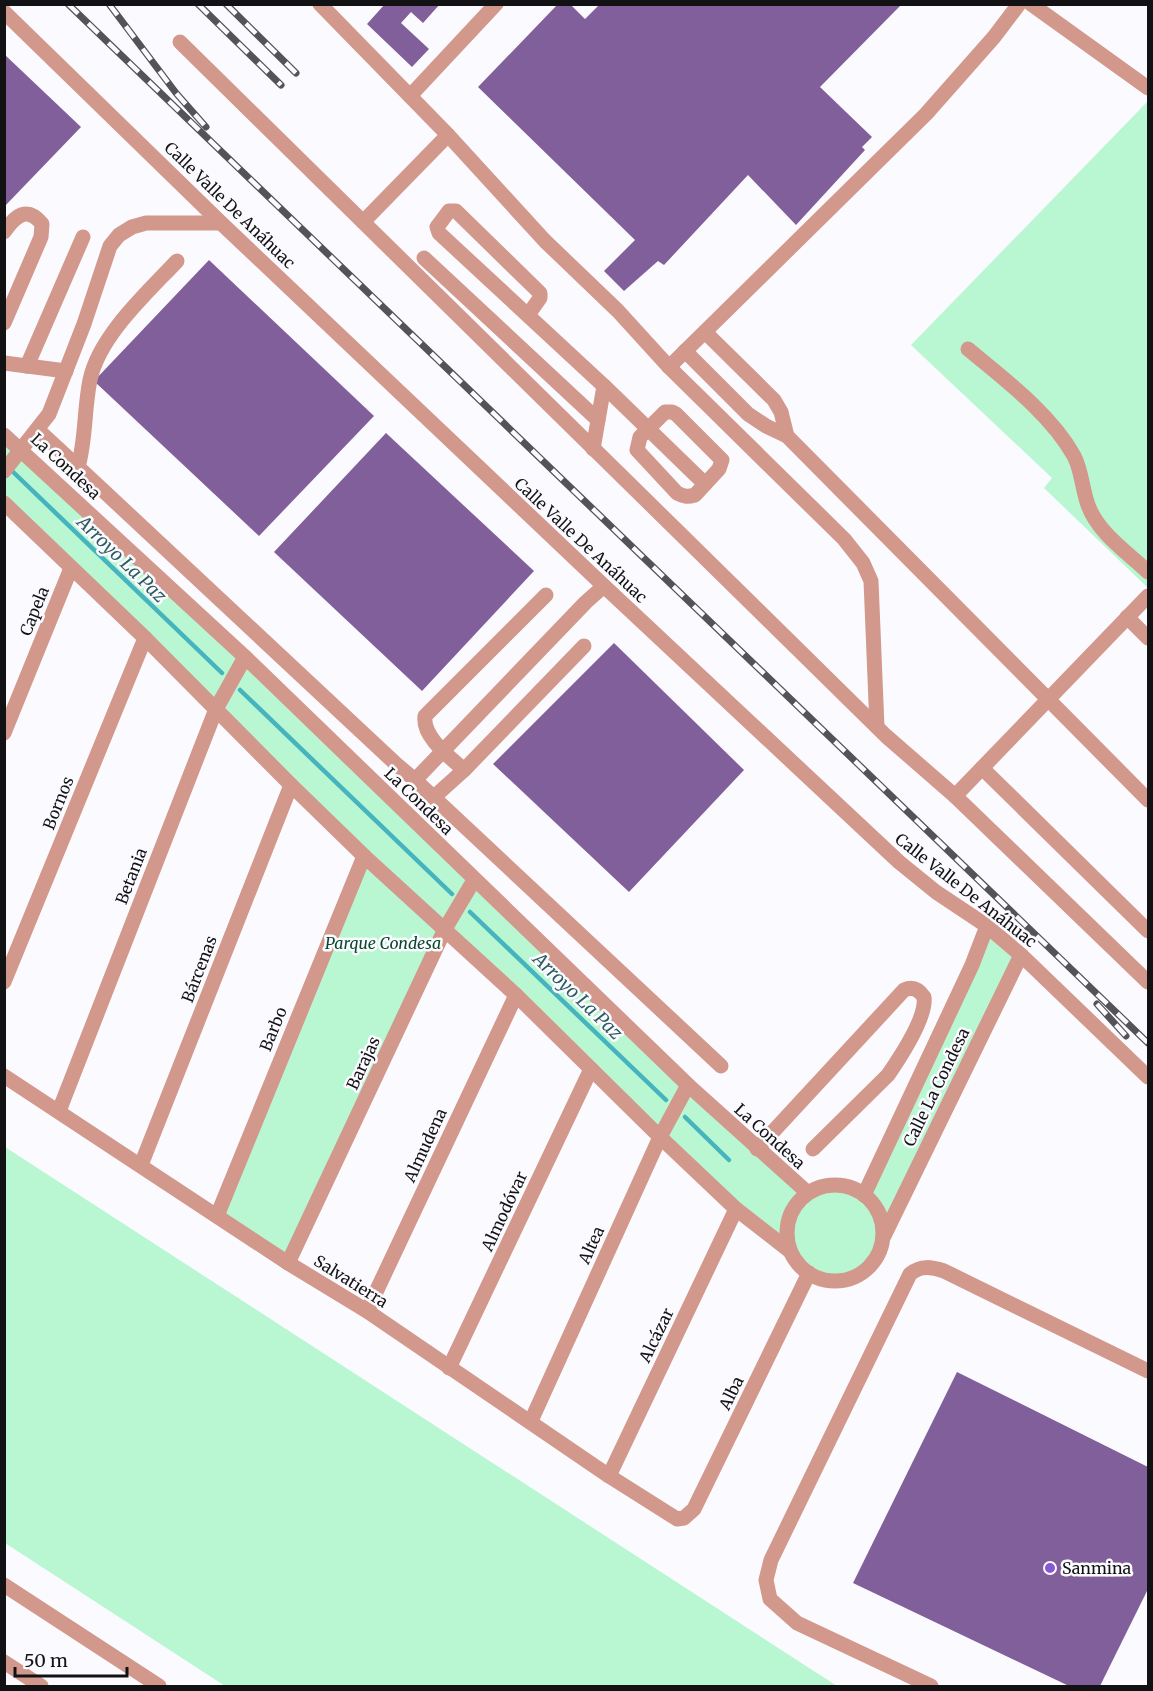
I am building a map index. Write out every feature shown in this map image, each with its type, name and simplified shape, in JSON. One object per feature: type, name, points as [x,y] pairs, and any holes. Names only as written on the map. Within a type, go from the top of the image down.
[{"type":"street","points":[[320,4],[448,135],[545,241],[618,311],[669,367],[844,539],[863,563],[871,581],[877,726]]},
{"type":"street","points":[[410,96],[496,4]]},
{"type":"street","points":[[669,367],[926,114],[994,37],[1019,4]]},
{"type":"street","points":[[1031,4],[1149,88]]},
{"type":"street","name":"Calle Valle De Anáhuac","points":[[4,12],[221,223],[899,862],[936,892],[987,926],[1021,955],[1149,1077]]},
{"type":"street","points":[[180,42],[877,726],[955,796],[1149,982]]},
{"type":"street","points":[[363,222],[448,135]]},
{"type":"street","points":[[528,315],[540,298],[540,293],[456,211],[449,212],[437,227],[439,233],[604,386],[705,484]]},
{"type":"street","points":[[4,232],[16,217],[22,214],[32,216],[42,224],[40,237],[4,322]]},
{"type":"street","points":[[4,471],[49,414],[110,246],[119,235],[132,227],[146,223],[221,223]]},
{"type":"street","points":[[27,366],[83,237]]},
{"type":"street","points":[[424,258],[598,420]]},
{"type":"street","points":[[78,467],[83,451],[89,382],[97,359],[122,320],[177,261]]},
{"type":"street","points":[[705,332],[774,400],[782,412],[787,436]]},
{"type":"street","points":[[968,349],[1020,393],[1063,439],[1080,470],[1087,503],[1097,522],[1149,572]]},
{"type":"street","points":[[686,351],[748,414],[787,436],[1149,800]]},
{"type":"street","points":[[4,363],[66,371]]},
{"type":"street","points":[[593,449],[604,386]]},
{"type":"street","points":[[672,412],[720,457],[722,464],[705,484],[695,495],[686,497],[678,493],[637,450],[640,437],[662,415],[672,412]]},
{"type":"street","points":[[38,430],[721,1066]]},
{"type":"street","name":"La Condesa","points":[[4,435],[19,453],[245,657],[688,1085],[808,1193]]},
{"type":"street","points":[[4,503],[145,638],[364,856],[516,994],[660,1137],[736,1209],[790,1251],[798,1264],[809,1273],[822,1279],[836,1281],[857,1276],[874,1262],[881,1250],[884,1236],[882,1220],[875,1206],[864,1195],[846,1186],[826,1186],[808,1193],[796,1205],[789,1219],[787,1235],[790,1251]]},
{"type":"street","name":"Capela","points":[[4,734],[71,568]]},
{"type":"street","points":[[415,780],[604,586]]},
{"type":"street","points":[[464,770],[428,732],[424,722],[425,716],[546,595]]},
{"type":"street","points":[[955,796],[1149,596]]},
{"type":"street","points":[[1127,617],[1149,638]]},
{"type":"street","name":"Bornos","points":[[4,982],[145,638]]},
{"type":"street","points":[[434,797],[464,770],[584,646]]},
{"type":"street","name":"Betania","points":[[58,1111],[216,709],[245,657]]},
{"type":"street","points":[[982,768],[1149,931]]},
{"type":"street","name":"Bárcenas","points":[[141,1165],[291,785]]},
{"type":"street","name":"Barbo","points":[[217,1216],[364,856]]},
{"type":"street","name":"Barajas","points":[[288,1263],[446,929],[474,880]]},
{"type":"street","name":"Calle La Condesa","points":[[864,1195],[972,965],[987,926]]},
{"type":"street","name":"Calle La Condesa","points":[[884,1236],[1021,955]]},
{"type":"street","points":[[758,1149],[904,990],[909,988],[918,991],[924,998],[924,1010],[897,1062],[888,1075],[813,1149]]},
{"type":"street","name":"Almudena","points":[[367,1311],[516,994]]},
{"type":"street","name":"Almodóvar","points":[[450,1368],[591,1069]]},
{"type":"street","name":"Salvatierra","points":[[4,1076],[288,1263],[367,1311],[609,1476],[677,1519]]},
{"type":"street","name":"Altea","points":[[531,1421],[660,1137],[688,1085]]},
{"type":"street","name":"Alcázar","points":[[609,1476],[736,1209]]},
{"type":"street","points":[[931,1686],[797,1623],[770,1599],[766,1580],[771,1560],[910,1274],[923,1267],[944,1271],[1149,1371]]},
{"type":"street","name":"Alba","points":[[677,1519],[684,1518],[694,1509],[809,1273]]},
{"type":"street","points":[[4,1585],[159,1686]]},
{"type":"street","points":[[4,1662],[32,1684]]},
{"type":"green space","points":[[1148,101],[1148,588],[1044,488],[1052,478],[911,345]]},
{"type":"green space","name":"Parque Condesa","points":[[4,435],[808,1193],[836,1187],[864,1195],[987,926],[1021,955],[884,1236],[878,1254],[869,1267],[857,1276],[843,1281],[815,1276],[802,1266],[790,1251],[446,929],[288,1263],[217,1216],[363,856],[5,503]]},
{"type":"green space","points":[[5,1147],[837,1686],[225,1686],[5,1543]]},
{"type":"building","points":[[385,4],[440,4],[423,23],[411,12],[401,23],[429,49],[412,67],[367,24]]},
{"type":"building","points":[[558,4],[570,4],[585,19],[599,5],[901,5],[820,87],[872,137],[862,147],[865,150],[796,225],[748,175],[664,265],[658,261],[624,291],[604,271],[635,240],[478,87]]},
{"type":"building","points":[[4,54],[81,127],[4,207]]},
{"type":"building","points":[[209,260],[374,416],[259,536],[94,381]]},
{"type":"building","points":[[386,433],[534,571],[422,691],[274,552]]},
{"type":"building","points":[[614,643],[744,770],[629,892],[493,764]]},
{"type":"building","points":[[957,1372],[1148,1467],[1148,1589],[1100,1686],[1069,1686],[853,1583]]},
{"type":"waterway","name":"Arroyo La Paz","points":[[10,469],[222,673]]},
{"type":"waterway","name":"Arroyo La Paz","points":[[240,690],[452,894]]},
{"type":"waterway","name":"Arroyo La Paz","points":[[470,912],[666,1100]]},
{"type":"waterway","name":"Arroyo La Paz","points":[[685,1117],[729,1160]]},
{"type":"railway","points":[[68,4],[1148,1043]]},
{"type":"railway","points":[[109,4],[176,93],[206,127]]},
{"type":"railway","points":[[198,4],[281,85]]},
{"type":"railway","points":[[226,4],[296,73]]},
{"type":"railway","points":[[1097,1004],[1126,1036]]},
{"type":"place","name":"Sanmina","points":[[1050,1568]]}]
